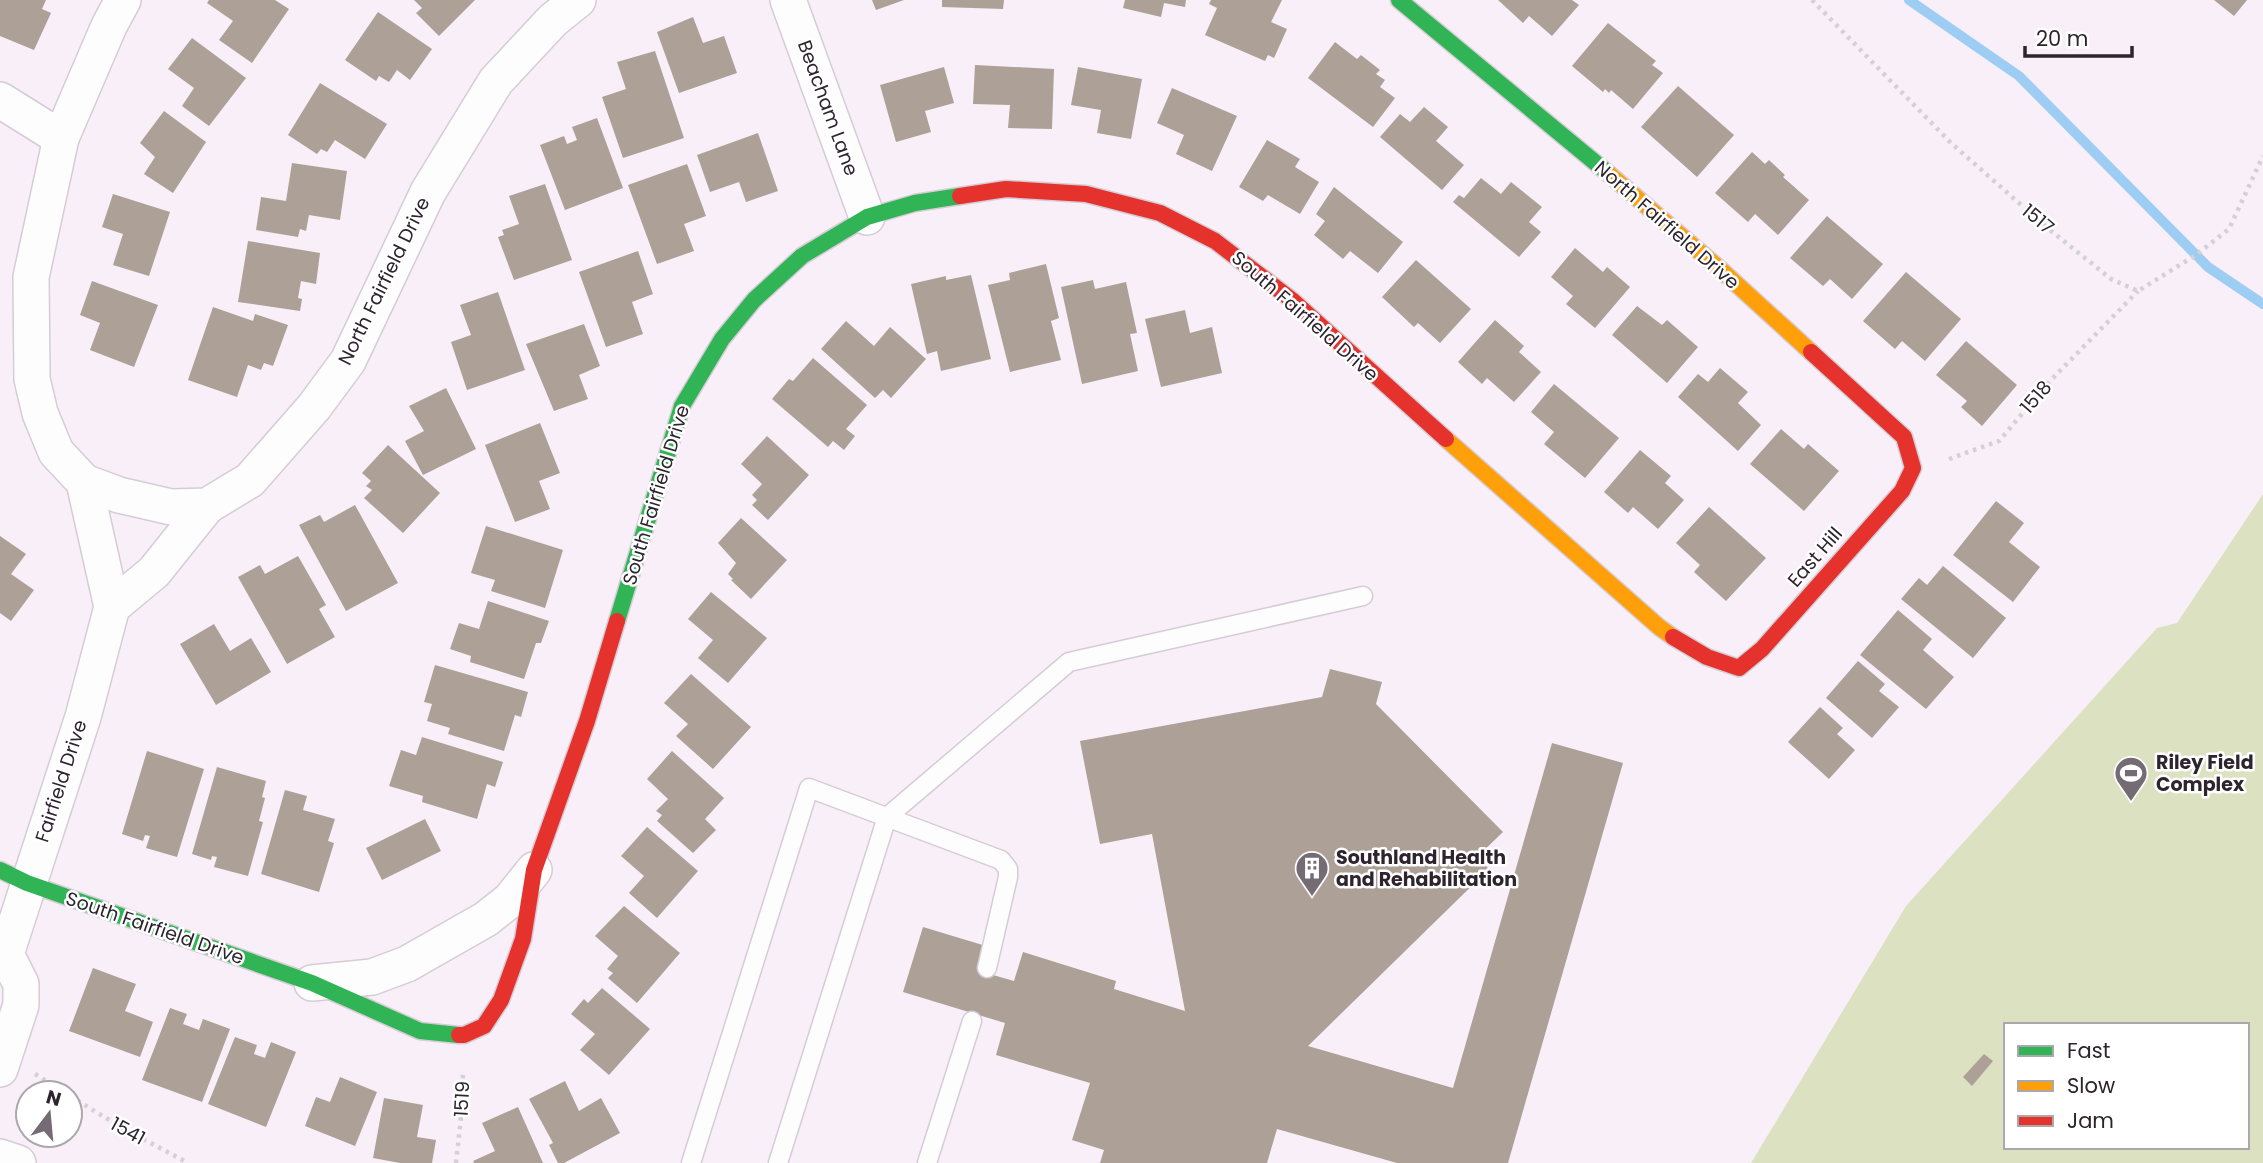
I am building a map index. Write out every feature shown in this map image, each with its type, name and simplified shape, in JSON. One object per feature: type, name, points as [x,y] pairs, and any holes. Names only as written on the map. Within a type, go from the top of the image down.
[{"type":"street","name":"North Fairfield Drive","points":[[124,0],[109,26],[61,138],[31,277],[32,379],[40,413],[56,452],[84,482],[119,495],[172,507],[207,506],[250,480],[314,407],[348,361],[428,192],[475,113],[496,81],[553,20],[578,0]]},
{"type":"street","name":"Beacham Lane","points":[[788,0],[867,217]]},
{"type":"street","name":"North Fairfield Drive","points":[[1399,0],[1493,76],[1721,270],[1904,437],[1913,468]]},
{"type":"street","points":[[0,100],[61,138]]},
{"type":"street","name":"South Fairfield Drive","points":[[13,876],[312,983],[420,1031],[464,1035],[484,1026],[501,1000],[523,939],[534,870],[587,721],[682,406],[722,339],[754,300],[802,256],[867,217],[915,202],[1006,189],[1086,194],[1160,213],[1215,241],[1292,300],[1384,385],[1659,627],[1697,654],[1720,664],[1739,668]]},
{"type":"street","name":"East Hill","points":[[1739,668],[1762,649],[1902,491],[1913,468]]},
{"type":"street","name":"Fairfield Drive","points":[[0,1069],[21,1004],[21,984],[3,954],[13,876],[83,717],[112,607],[84,482]]},
{"type":"street","points":[[112,607],[153,572],[207,506]]},
{"type":"street","name":"South Fairfield Drive","points":[[312,983],[372,977],[407,964],[486,919],[510,900],[534,870]]},
{"type":"street","points":[[0,1157],[18,1163]]},
{"type":"lane","points":[[778,1163],[887,817],[1069,662],[1363,596]]},
{"type":"lane","points":[[691,1163],[809,788],[1001,860],[1008,869],[1008,877],[987,968]]},
{"type":"lane","points":[[927,1163],[972,1021]]},
{"type":"path","name":"1517","points":[[1812,0],[1951,143],[2045,226],[2111,278],[2138,291]]},
{"type":"path","points":[[2138,291],[2196,255],[2229,229],[2263,156]]},
{"type":"path","name":"1518","points":[[1913,468],[1953,458],[1999,441],[2059,371],[2138,291]]},
{"type":"path","name":"1519","points":[[456,1163],[462,1108],[464,1035]]},
{"type":"path","name":"1541","points":[[84,1105],[188,1163]]},
{"type":"green space","name":"Riley Field Complex","points":[[2263,494],[2263,1163],[1751,1163],[1906,906],[2157,628],[2177,623]]},
{"type":"building","points":[[0,0],[46,0],[42,9],[51,13],[34,50],[0,36]]},
{"type":"building","points":[[209,0],[275,0],[289,9],[252,63],[219,40],[233,21],[207,3]]},
{"type":"building","points":[[414,0],[475,0],[439,36],[416,13],[422,8]]},
{"type":"building","points":[[872,0],[904,0],[876,10]]},
{"type":"building","points":[[942,0],[1004,0],[1003,9],[942,7]]},
{"type":"building","points":[[1125,0],[1186,0],[1185,7],[1164,3],[1161,17],[1123,8]]},
{"type":"building","points":[[1211,0],[1282,0],[1271,22],[1287,29],[1274,58],[1268,55],[1265,61],[1205,35],[1217,8],[1209,4]]},
{"type":"building","points":[[1498,0],[1572,0],[1579,5],[1552,36],[1529,16],[1523,23]]},
{"type":"building","points":[[2214,0],[2247,0],[2234,16]]},
{"type":"building","points":[[378,12],[432,49],[410,80],[397,70],[389,82],[379,76],[376,81],[345,60]]},
{"type":"building","points":[[693,17],[703,43],[724,36],[737,73],[679,93],[657,32]]},
{"type":"building","points":[[1608,23],[1656,61],[1652,65],[1663,73],[1633,109],[1611,90],[1609,93],[1605,89],[1603,92],[1572,66]]},
{"type":"building","points":[[192,38],[246,78],[209,126],[182,106],[194,88],[168,69]]},
{"type":"building","points":[[1335,42],[1357,59],[1361,55],[1380,70],[1376,74],[1385,80],[1380,87],[1395,98],[1373,127],[1308,78]]},
{"type":"building","points":[[655,51],[684,138],[623,158],[602,97],[626,89],[617,62]]},
{"type":"building","points":[[975,65],[1054,69],[1052,129],[1008,128],[1010,105],[973,104]]},
{"type":"building","points":[[944,67],[954,103],[925,111],[931,132],[896,142],[880,85]]},
{"type":"building","points":[[1078,67],[1142,79],[1131,139],[1097,133],[1101,110],[1071,105]]},
{"type":"building","points":[[320,83],[387,124],[365,159],[335,140],[327,152],[321,149],[317,154],[288,135]]},
{"type":"building","points":[[1678,86],[1734,135],[1697,177],[1641,127]]},
{"type":"building","points":[[1172,88],[1237,116],[1212,171],[1176,154],[1184,135],[1157,123]]},
{"type":"building","points":[[1424,107],[1448,127],[1436,141],[1464,165],[1442,190],[1380,137],[1400,114],[1410,122]]},
{"type":"building","points":[[164,111],[206,142],[173,193],[144,174],[155,157],[140,143]]},
{"type":"building","points":[[597,118],[623,188],[565,210],[540,145],[564,136],[567,144],[577,140],[572,127]]},
{"type":"building","points":[[758,133],[778,191],[746,202],[739,182],[710,192],[697,155]]},
{"type":"building","points":[[1267,140],[1300,159],[1295,167],[1319,182],[1300,214],[1268,195],[1263,201],[1239,187]]},
{"type":"building","points":[[1752,152],[1765,164],[1769,160],[1785,175],[1783,177],[1809,200],[1778,235],[1755,214],[1748,222],[1715,193]]},
{"type":"building","points":[[292,163],[347,171],[340,220],[309,215],[306,231],[300,229],[298,237],[256,230],[261,197],[286,201]]},
{"type":"building","points":[[687,164],[706,216],[684,224],[694,251],[657,264],[628,185]]},
{"type":"building","points":[[1481,178],[1501,194],[1511,182],[1542,207],[1529,222],[1541,232],[1519,257],[1453,202],[1459,195],[1464,198]]},
{"type":"building","points":[[545,184],[572,260],[514,280],[498,237],[504,235],[502,230],[519,224],[509,196]]},
{"type":"building","points":[[1334,187],[1403,242],[1378,273],[1350,251],[1343,259],[1314,235],[1325,221],[1316,214]]},
{"type":"building","points":[[113,194],[170,212],[149,276],[113,265],[123,234],[102,227]]},
{"type":"building","points":[[1827,216],[1883,264],[1852,299],[1830,279],[1823,286],[1790,258]]},
{"type":"building","points":[[248,241],[320,253],[316,284],[301,281],[298,298],[302,299],[300,311],[238,302]]},
{"type":"building","points":[[1575,248],[1603,272],[1607,267],[1630,287],[1595,328],[1566,304],[1573,296],[1551,277]]},
{"type":"building","points":[[638,251],[653,294],[632,302],[643,334],[606,347],[579,272]]},
{"type":"building","points":[[1416,260],[1471,309],[1440,343],[1418,323],[1414,327],[1382,297]]},
{"type":"building","points":[[1046,264],[1059,318],[1051,321],[1061,360],[1010,372],[988,285],[1010,280],[1009,273]]},
{"type":"building","points":[[1906,272],[1961,319],[1925,361],[1902,341],[1895,349],[1863,321]]},
{"type":"building","points":[[971,275],[991,359],[941,371],[937,351],[927,354],[911,284],[946,276],[946,280]]},
{"type":"building","points":[[1093,280],[1095,289],[1126,282],[1137,333],[1130,334],[1138,371],[1082,384],[1061,287]]},
{"type":"building","points":[[92,281],[158,305],[134,367],[90,350],[100,323],[80,315]]},
{"type":"building","points":[[498,292],[525,370],[467,390],[451,342],[471,335],[460,305]]},
{"type":"building","points":[[1637,306],[1662,325],[1667,320],[1698,347],[1667,383],[1612,335]]},
{"type":"building","points":[[213,307],[253,321],[255,314],[288,325],[273,366],[264,363],[261,370],[248,365],[237,397],[188,380]]},
{"type":"building","points":[[1185,310],[1190,333],[1212,327],[1222,373],[1161,387],[1145,319]]},
{"type":"building","points":[[1495,320],[1524,346],[1519,352],[1541,372],[1514,402],[1487,378],[1482,384],[1458,362]]},
{"type":"building","points":[[846,321],[874,346],[890,327],[926,359],[891,398],[883,390],[875,398],[821,349]]},
{"type":"building","points":[[584,324],[600,366],[579,375],[588,399],[554,411],[526,344]]},
{"type":"building","points":[[1966,341],[2017,385],[1982,426],[1961,407],[1967,401],[1936,375]]},
{"type":"building","points":[[813,358],[867,405],[846,429],[855,436],[844,450],[833,441],[828,447],[772,399],[789,379],[793,381]]},
{"type":"building","points":[[1720,368],[1748,392],[1738,403],[1761,425],[1738,451],[1678,397],[1698,374],[1708,382]]},
{"type":"building","points":[[1554,384],[1619,438],[1585,478],[1544,444],[1554,432],[1531,412]]},
{"type":"building","points":[[446,388],[476,449],[423,475],[405,441],[424,431],[409,406]]},
{"type":"building","points":[[540,423],[560,473],[539,481],[550,509],[515,522],[485,445]]},
{"type":"building","points":[[1781,429],[1804,449],[1808,444],[1839,471],[1804,511],[1750,464]]},
{"type":"building","points":[[767,436],[809,475],[768,520],[752,505],[757,500],[752,495],[762,484],[741,464]]},
{"type":"building","points":[[388,445],[440,493],[403,533],[364,498],[372,490],[366,486],[371,481],[362,473]]},
{"type":"building","points":[[1640,450],[1671,476],[1665,483],[1684,500],[1658,529],[1633,507],[1628,513],[1604,492]]},
{"type":"building","points":[[1996,501],[2024,523],[2009,542],[2040,567],[2013,602],[1953,555]]},
{"type":"building","points":[[355,505],[398,583],[346,611],[299,525],[320,515],[324,522]]},
{"type":"building","points":[[1709,507],[1766,558],[1726,601],[1694,572],[1700,565],[1676,543]]},
{"type":"building","points":[[741,518],[787,560],[751,599],[731,580],[733,579],[728,574],[736,563],[718,543]]},
{"type":"building","points":[[486,526],[563,550],[545,608],[491,591],[495,580],[471,573]]},
{"type":"building","points":[[0,536],[26,554],[11,574],[34,590],[11,621],[0,613]]},
{"type":"building","points":[[298,556],[326,605],[319,609],[335,637],[287,664],[238,577],[260,565],[265,574]]},
{"type":"building","points":[[1943,566],[2006,618],[1973,658],[1901,599],[1919,578],[1927,585]]},
{"type":"building","points":[[711,592],[767,638],[728,683],[698,658],[713,640],[688,619]]},
{"type":"building","points":[[488,601],[549,621],[541,643],[536,643],[524,679],[470,662],[471,656],[450,649],[459,623],[479,629]]},
{"type":"building","points":[[1898,610],[1932,639],[1923,650],[1954,677],[1926,709],[1860,655]]},
{"type":"building","points":[[214,624],[230,651],[251,638],[271,672],[216,705],[180,644]]},
{"type":"building","points":[[1858,661],[1885,684],[1879,691],[1899,707],[1872,738],[1826,698]]},
{"type":"building","points":[[435,665],[528,692],[521,717],[515,715],[504,751],[448,734],[450,728],[427,721],[432,704],[424,702]]},
{"type":"building","name":"Southland Health and Rehabilitation","points":[[1330,669],[1382,682],[1376,704],[1503,832],[1477,857],[1489,869],[1308,1046],[1453,1088],[1552,743],[1623,763],[1508,1163],[1397,1163],[1277,1129],[1267,1163],[1100,1163],[1104,1150],[1072,1140],[1090,1083],[996,1055],[1005,1023],[903,992],[923,927],[986,946],[979,971],[1014,981],[1023,952],[1116,981],[1114,989],[1185,1011],[1152,834],[1100,844],[1080,741],[1322,697]]},
{"type":"building","points":[[691,674],[751,727],[713,769],[676,736],[688,724],[664,703]]},
{"type":"building","points":[[1820,707],[1843,728],[1837,734],[1855,750],[1829,779],[1788,742]]},
{"type":"building","points":[[422,737],[503,762],[495,787],[487,784],[477,819],[422,802],[423,796],[389,786],[401,750],[416,755]]},
{"type":"building","points":[[147,751],[204,769],[177,857],[146,848],[150,836],[145,835],[143,841],[122,834]]},
{"type":"building","points":[[672,751],[724,798],[705,819],[716,830],[693,853],[657,821],[662,815],[656,811],[668,799],[647,779]]},
{"type":"building","points":[[217,767],[266,781],[259,821],[263,822],[248,876],[214,867],[217,857],[212,856],[211,860],[192,854]]},
{"type":"building","points":[[285,790],[307,796],[303,810],[335,819],[328,841],[334,843],[319,892],[261,874]]},
{"type":"building","points":[[425,819],[441,851],[382,880],[366,848]]},
{"type":"building","points":[[647,827],[698,871],[657,918],[629,893],[644,876],[621,856]]},
{"type":"building","points":[[624,906],[680,953],[637,1003],[608,978],[613,973],[607,969],[618,956],[595,936]]},
{"type":"building","points":[[93,968],[136,984],[125,1011],[153,1022],[140,1057],[69,1031]]},
{"type":"building","points":[[602,988],[650,1029],[609,1075],[580,1050],[595,1034],[571,1014],[584,999],[588,1003]]},
{"type":"building","points":[[170,1008],[187,1014],[183,1024],[199,1030],[203,1019],[230,1029],[202,1102],[142,1080]]},
{"type":"building","points":[[235,1037],[257,1045],[254,1054],[265,1058],[271,1042],[296,1052],[266,1127],[208,1104]]},
{"type":"building","points":[[1984,1054],[1993,1061],[1972,1086],[1963,1077]]},
{"type":"building","points":[[340,1077],[377,1092],[355,1146],[305,1126],[316,1097],[330,1102]]},
{"type":"building","points":[[565,1081],[579,1111],[601,1098],[620,1133],[564,1163],[558,1163],[549,1145],[553,1143],[529,1099]]},
{"type":"building","points":[[384,1098],[423,1105],[417,1137],[436,1140],[432,1163],[400,1163],[373,1158]]},
{"type":"building","points":[[518,1107],[543,1163],[474,1163],[473,1161],[495,1151],[482,1123]]},
{"type":"waterway","points":[[1909,0],[2019,76],[2208,267],[2263,304]]},
{"type":"traffic: fast","points":[[1399,0],[1609,174]]},
{"type":"traffic: fast","points":[[617,621],[682,406],[722,339],[754,300],[802,256],[867,217],[915,203],[960,196]]},
{"type":"traffic: fast","points":[[0,870],[27,883],[312,983],[420,1031],[459,1035]]},
{"type":"traffic: slow","points":[[1609,174],[1811,352]]},
{"type":"traffic: slow","points":[[1446,439],[1673,637]]},
{"type":"traffic: jam","points":[[960,196],[1006,189],[1086,194],[1160,213],[1215,241],[1292,300],[1446,439]]},
{"type":"traffic: jam","points":[[1673,637],[1707,657],[1739,668],[1762,649],[1902,491],[1913,468],[1904,437],[1811,352]]},
{"type":"traffic: jam","points":[[459,1035],[484,1026],[501,1000],[523,939],[534,870],[587,721],[617,621]]},
{"type":"place","name":"Riley Field Complex","points":[[2131,803]]},
{"type":"place","name":"Southland Health and Rehabilitation","points":[[1312,898]]}]
